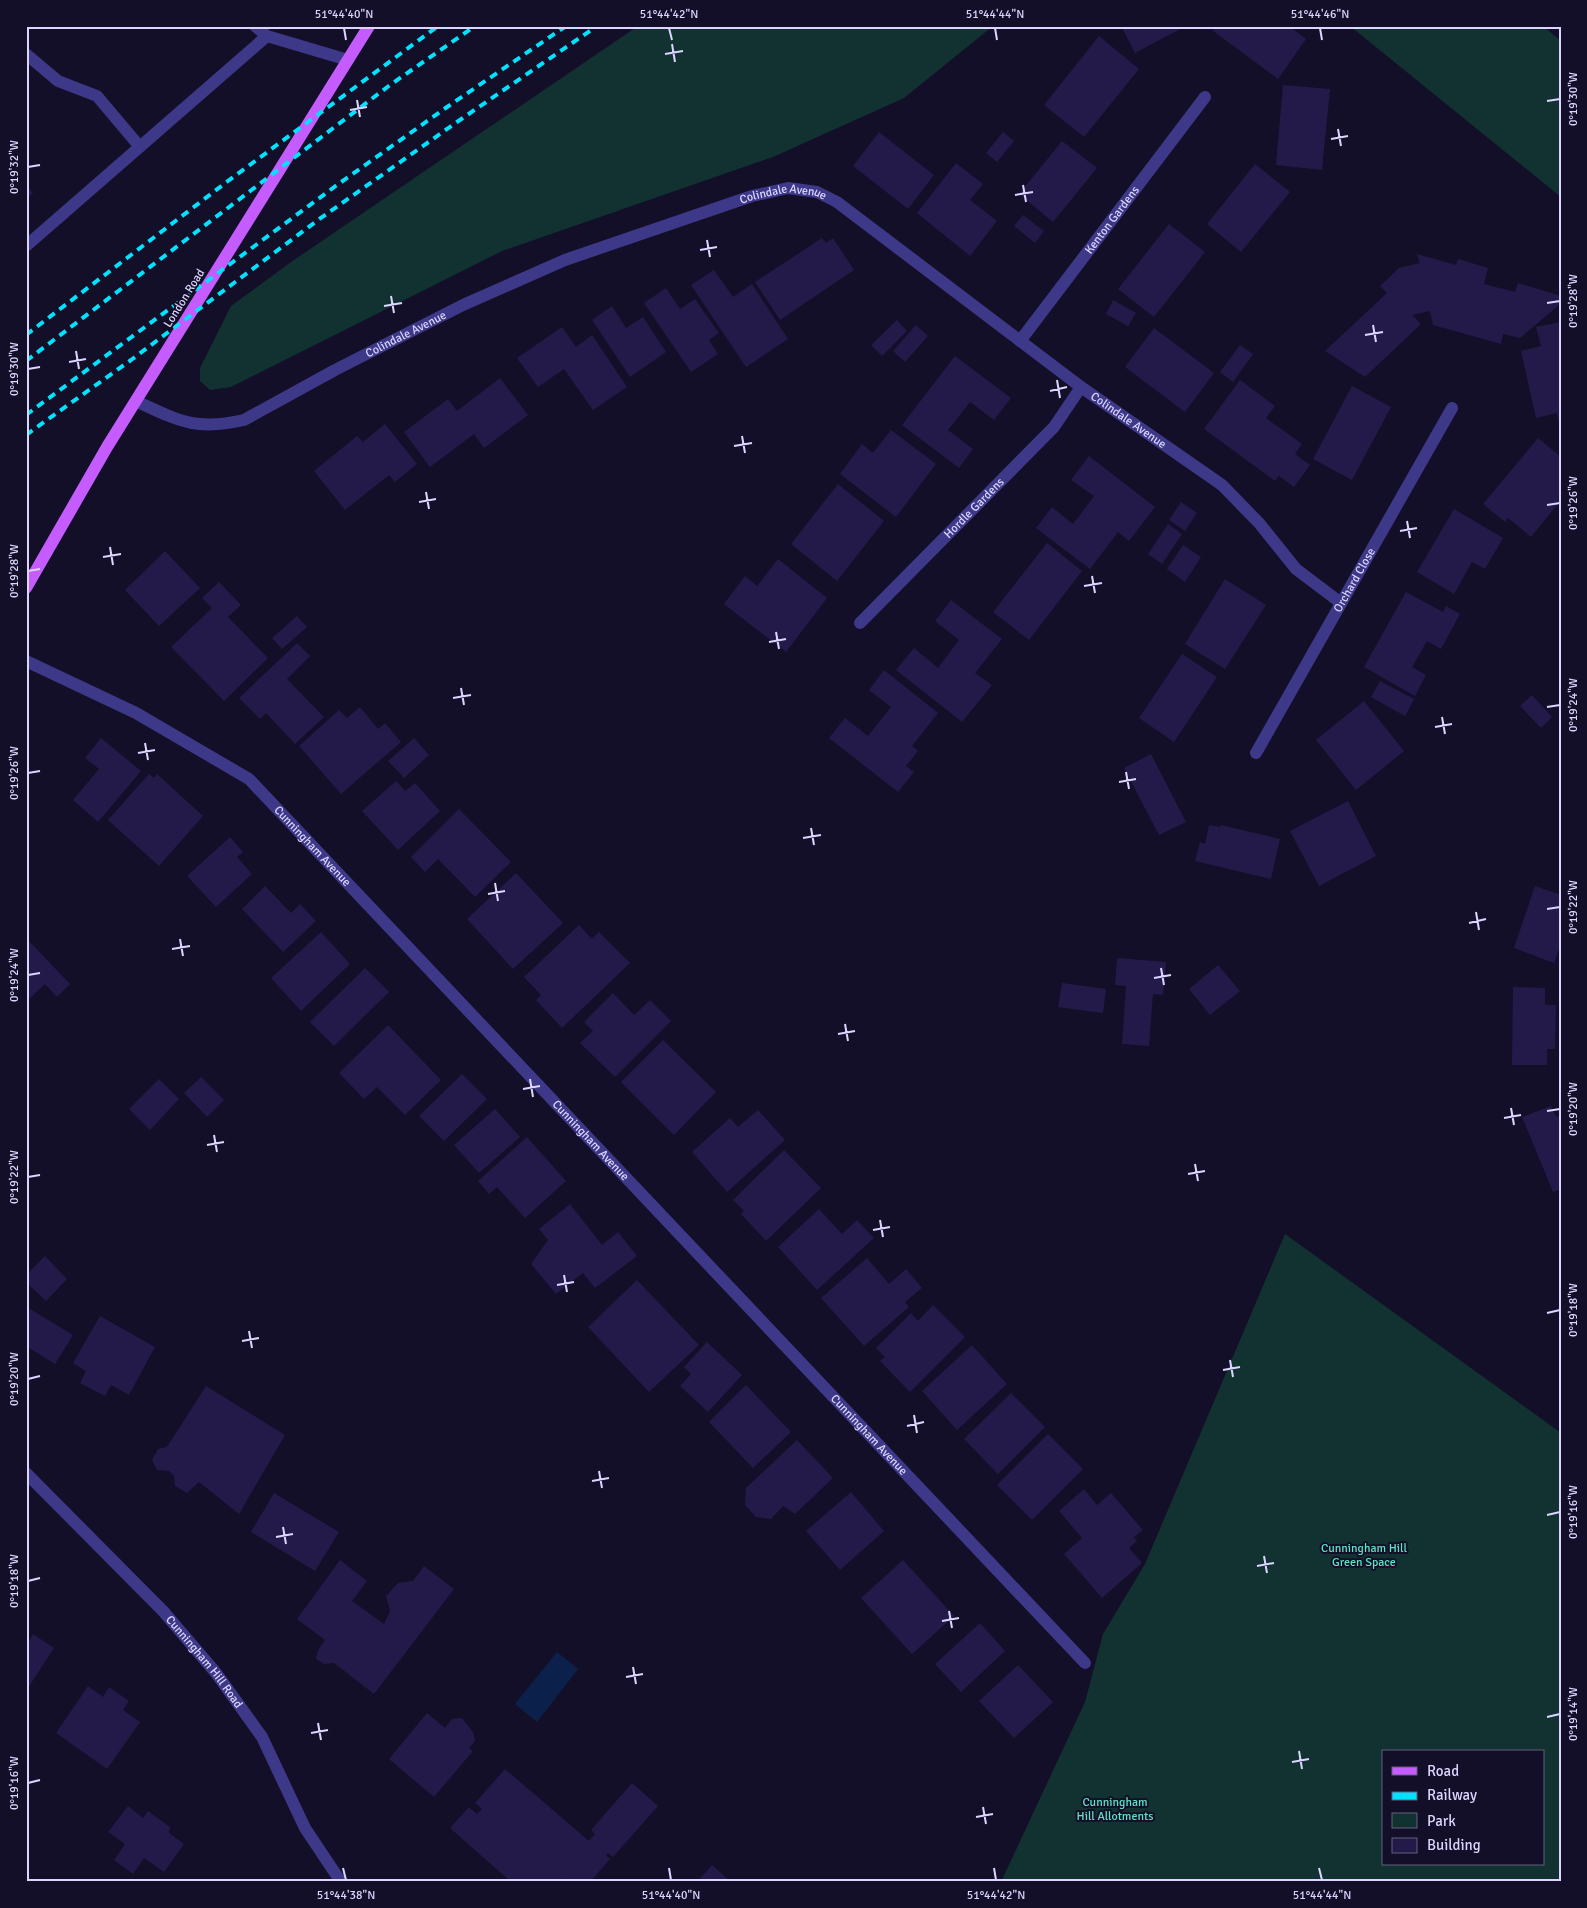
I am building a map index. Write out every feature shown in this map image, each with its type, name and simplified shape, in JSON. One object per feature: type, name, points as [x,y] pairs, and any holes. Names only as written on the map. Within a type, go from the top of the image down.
[{"type":"main road","name":"London Road","points":[[26,588],[107,447],[369,26]]},
{"type":"street","points":[[255,26],[268,36],[348,60]]},
{"type":"street","points":[[26,246],[268,36]]},
{"type":"street","points":[[26,54],[58,82],[97,96],[140,147]]},
{"type":"street","name":"Kenton Gardens","points":[[1020,341],[1205,97]]},
{"type":"street","name":"Colindale Avenue","points":[[136,401],[180,422],[202,425],[229,424],[244,420],[335,370],[463,306],[565,260],[752,196],[788,188],[818,192],[837,202],[1081,387],[1222,485],[1259,523],[1296,569],[1341,603]]},
{"type":"street","name":"Hordle Gardens","points":[[860,623],[1054,427],[1081,387]]},
{"type":"street","name":"Orchard Close","points":[[1256,753],[1452,408]]},
{"type":"street","name":"Cunningham Avenue","points":[[26,661],[136,713],[249,780],[1085,1663]]},
{"type":"street","name":"Cunningham Hill Road","points":[[26,1473],[163,1611],[216,1673],[262,1737],[305,1828],[342,1882]]},
{"type":"green space","points":[[638,26],[993,26],[904,98],[773,157],[502,251],[231,387],[210,390],[200,381],[200,368],[231,306],[291,262]]},
{"type":"green space","points":[[1350,26],[1543,26],[1561,41],[1561,197]]},
{"type":"green space","name":"Cunningham Hill Green Space","points":[[1285,1234],[1561,1433],[1561,1882],[1001,1882],[1085,1702],[1103,1634],[1145,1564]]},
{"type":"water","points":[[557,1652],[578,1669],[537,1722],[515,1704]]},
{"type":"building","points":[[1121,26],[1186,26],[1135,53]]},
{"type":"building","points":[[1217,26],[1289,26],[1306,39],[1278,79],[1213,31]]},
{"type":"building","points":[[1099,36],[1139,69],[1084,137],[1044,105]]},
{"type":"building","points":[[1283,85],[1330,89],[1322,170],[1276,165]]},
{"type":"building","points":[[879,132],[934,175],[908,209],[853,166]]},
{"type":"building","points":[[1003,132],[1014,141],[997,162],[986,153]]},
{"type":"building","points":[[1062,141],[1097,168],[1053,222],[1019,194]]},
{"type":"building","points":[[956,163],[983,184],[970,200],[997,221],[970,256],[917,213]]},
{"type":"building","points":[[1255,164],[1290,192],[1241,252],[1207,224]]},
{"type":"building","points":[[26,185],[33,193],[26,199]]},
{"type":"building","points":[[1023,215],[1044,231],[1035,243],[1014,226]]},
{"type":"building","points":[[1169,224],[1205,252],[1154,317],[1118,289]]},
{"type":"building","points":[[822,238],[826,243],[833,238],[854,270],[780,320],[755,282]]},
{"type":"building","points":[[1417,254],[1456,265],[1458,259],[1488,268],[1484,284],[1515,292],[1518,283],[1561,296],[1559,305],[1520,338],[1503,334],[1501,344],[1433,325],[1430,311],[1412,315],[1421,324],[1365,377],[1325,351],[1387,293],[1380,286],[1399,268],[1420,263]]},
{"type":"building","points":[[714,270],[733,297],[752,284],[788,339],[746,367],[691,285]]},
{"type":"building","points":[[666,288],[680,309],[695,299],[719,333],[709,340],[718,354],[691,372],[644,303]]},
{"type":"building","points":[[1113,300],[1136,313],[1128,326],[1106,314]]},
{"type":"building","points":[[612,306],[626,328],[643,317],[666,352],[630,377],[592,320]]},
{"type":"building","points":[[897,320],[907,331],[882,356],[871,345]]},
{"type":"building","points":[[1561,322],[1560,428],[1557,413],[1536,418],[1521,351],[1541,346],[1536,327]]},
{"type":"building","points":[[916,325],[928,336],[905,362],[893,351]]},
{"type":"building","points":[[562,327],[576,347],[592,335],[627,387],[593,410],[564,369],[538,387],[517,358]]},
{"type":"building","points":[[1154,328],[1214,373],[1185,412],[1125,367]]},
{"type":"building","points":[[1240,345],[1253,354],[1233,382],[1220,372]]},
{"type":"building","points":[[955,356],[1011,398],[994,420],[970,402],[948,430],[973,449],[959,468],[902,425]]},
{"type":"building","points":[[500,378],[528,415],[484,448],[474,434],[430,467],[404,432],[448,399],[457,411]]},
{"type":"building","points":[[1240,380],[1275,406],[1266,418],[1302,444],[1295,454],[1310,465],[1294,487],[1279,476],[1275,481],[1204,429]]},
{"type":"building","points":[[1352,386],[1391,407],[1352,480],[1313,459]]},
{"type":"building","points":[[385,424],[417,464],[395,482],[389,475],[345,510],[314,471],[357,436],[363,442]]},
{"type":"building","points":[[891,430],[936,464],[896,517],[840,474],[862,444],[873,453]]},
{"type":"building","points":[[1538,438],[1561,457],[1561,473],[1559,475],[1561,477],[1561,500],[1531,537],[1508,518],[1505,522],[1483,504]]},
{"type":"building","points":[[1089,456],[1155,507],[1129,541],[1118,532],[1090,569],[1036,528],[1052,507],[1073,524],[1086,507],[1094,496],[1071,480]]},
{"type":"building","points":[[838,484],[884,521],[837,581],[791,544]]},
{"type":"building","points":[[1181,502],[1197,513],[1185,531],[1169,520]]},
{"type":"building","points":[[1454,509],[1503,538],[1485,569],[1472,562],[1454,594],[1417,572]]},
{"type":"building","points":[[1168,524],[1182,534],[1162,564],[1148,554]]},
{"type":"building","points":[[1047,543],[1082,571],[1029,640],[993,612]]},
{"type":"building","points":[[1183,545],[1201,557],[1185,582],[1167,569]]},
{"type":"building","points":[[165,551],[200,588],[159,626],[125,590]]},
{"type":"building","points":[[778,559],[827,598],[786,652],[724,604],[745,576],[757,586]]},
{"type":"building","points":[[1225,579],[1266,605],[1225,669],[1185,644]]},
{"type":"building","points":[[219,582],[241,605],[228,617],[268,658],[224,701],[171,647],[212,608],[202,598]]},
{"type":"building","points":[[1406,592],[1443,612],[1446,606],[1460,614],[1441,649],[1427,641],[1412,667],[1426,675],[1415,696],[1364,667]]},
{"type":"building","points":[[951,600],[1002,639],[975,673],[992,685],[962,722],[896,670],[914,648],[938,668],[959,640],[935,621]]},
{"type":"building","points":[[297,616],[307,627],[282,649],[272,638]]},
{"type":"building","points":[[297,643],[310,656],[287,679],[324,717],[295,744],[266,713],[260,719],[239,698]]},
{"type":"building","points":[[1182,654],[1217,677],[1174,742],[1139,718]]},
{"type":"building","points":[[884,670],[938,713],[912,746],[918,751],[906,766],[914,772],[898,792],[829,738],[845,718],[868,736],[891,707],[869,690]]},
{"type":"building","points":[[1380,681],[1414,699],[1405,716],[1371,697]]},
{"type":"building","points":[[1532,695],[1552,717],[1541,728],[1520,706]]},
{"type":"building","points":[[1364,701],[1404,751],[1356,790],[1316,740]]},
{"type":"building","points":[[360,707],[378,729],[385,723],[401,742],[341,794],[299,746],[339,710],[347,718]]},
{"type":"building","points":[[101,738],[141,771],[98,822],[73,800],[99,769],[85,758]]},
{"type":"building","points":[[414,738],[429,755],[404,778],[388,761]]},
{"type":"building","points":[[1151,754],[1186,822],[1159,835],[1124,768]]},
{"type":"building","points":[[149,774],[154,778],[157,774],[203,816],[159,866],[108,820]]},
{"type":"building","points":[[396,781],[405,791],[415,783],[440,811],[398,850],[362,811]]},
{"type":"building","points":[[1348,801],[1376,856],[1319,886],[1290,831]]},
{"type":"building","points":[[459,809],[511,862],[475,897],[438,859],[425,872],[411,857]]},
{"type":"building","points":[[1209,825],[1220,827],[1221,825],[1280,839],[1271,879],[1195,861],[1200,842],[1205,844]]},
{"type":"building","points":[[230,837],[243,852],[237,857],[252,874],[216,907],[187,876]]},
{"type":"building","points":[[516,873],[563,923],[513,969],[467,919]]},
{"type":"building","points":[[265,886],[291,913],[300,904],[316,921],[283,952],[242,909]]},
{"type":"building","points":[[1535,886],[1561,895],[1561,943],[1554,963],[1514,948]]},
{"type":"building","points":[[579,925],[592,939],[599,932],[630,963],[562,1028],[536,1000],[541,995],[524,977]]},
{"type":"building","points":[[321,932],[350,964],[301,1011],[271,978]]},
{"type":"building","points":[[26,938],[70,984],[57,997],[45,984],[26,1002]]},
{"type":"building","points":[[1117,958],[1166,962],[1163,995],[1153,994],[1149,1046],[1122,1044],[1126,986],[1115,985]]},
{"type":"building","points":[[1218,965],[1240,991],[1210,1015],[1189,989]]},
{"type":"building","points":[[365,968],[389,992],[334,1046],[310,1022]]},
{"type":"building","points":[[1062,983],[1106,989],[1103,1013],[1058,1007]]},
{"type":"building","points":[[1513,987],[1545,988],[1545,1005],[1556,1005],[1555,1049],[1547,1049],[1547,1065],[1512,1065]]},
{"type":"building","points":[[613,993],[634,1015],[650,1000],[671,1021],[615,1077],[580,1043],[593,1031],[584,1022]]},
{"type":"building","points":[[388,1025],[441,1080],[405,1115],[377,1087],[364,1099],[339,1073]]},
{"type":"building","points":[[663,1040],[716,1092],[674,1135],[621,1082]]},
{"type":"building","points":[[462,1074],[487,1099],[444,1141],[419,1116]]},
{"type":"building","points":[[201,1077],[224,1100],[207,1117],[184,1093]]},
{"type":"building","points":[[159,1079],[179,1099],[150,1130],[129,1109]]},
{"type":"building","points":[[1551,1106],[1556,1117],[1561,1115],[1561,1189],[1553,1192],[1522,1117]]},
{"type":"building","points":[[495,1109],[520,1137],[479,1173],[454,1145]]},
{"type":"building","points":[[758,1110],[785,1140],[727,1192],[692,1152],[730,1118],[738,1127]]},
{"type":"building","points":[[527,1137],[566,1181],[525,1218],[497,1187],[489,1194],[478,1181]]},
{"type":"building","points":[[784,1150],[821,1188],[766,1241],[741,1214],[744,1211],[733,1200]]},
{"type":"building","points":[[570,1204],[602,1245],[618,1232],[637,1256],[595,1288],[583,1273],[556,1294],[531,1264],[548,1240],[539,1229]]},
{"type":"building","points":[[819,1209],[842,1234],[857,1220],[874,1238],[817,1290],[778,1247]]},
{"type":"building","points":[[45,1256],[67,1279],[46,1301],[26,1282],[26,1275]]},
{"type":"building","points":[[867,1258],[889,1284],[906,1269],[922,1288],[905,1302],[909,1307],[864,1346],[821,1298]]},
{"type":"building","points":[[637,1280],[699,1345],[649,1392],[588,1327]]},
{"type":"building","points":[[933,1305],[965,1337],[910,1392],[880,1361],[885,1357],[876,1348],[911,1313],[918,1321]]},
{"type":"building","points":[[30,1309],[73,1335],[55,1364],[26,1346],[26,1316]]},
{"type":"building","points":[[100,1316],[155,1347],[129,1395],[111,1385],[105,1396],[80,1383],[86,1371],[73,1363]]},
{"type":"building","points":[[707,1342],[742,1375],[708,1412],[680,1386],[691,1374],[684,1367]]},
{"type":"building","points":[[972,1345],[1007,1384],[957,1430],[922,1391]]},
{"type":"building","points":[[746,1385],[791,1432],[753,1468],[709,1422]]},
{"type":"building","points":[[206,1386],[285,1435],[239,1514],[199,1482],[187,1493],[175,1486],[174,1476],[169,1471],[157,1470],[152,1460],[158,1449],[167,1447]]},
{"type":"building","points":[[1011,1393],[1045,1427],[998,1474],[964,1439]]},
{"type":"building","points":[[1048,1434],[1083,1469],[1032,1520],[997,1485]]},
{"type":"building","points":[[797,1440],[833,1478],[795,1514],[783,1506],[771,1519],[756,1517],[745,1505],[746,1488]]},
{"type":"building","points":[[1084,1489],[1097,1505],[1111,1493],[1143,1530],[1134,1537],[1137,1541],[1129,1548],[1142,1563],[1102,1598],[1064,1554],[1082,1538],[1059,1511]]},
{"type":"building","points":[[851,1492],[884,1531],[840,1570],[806,1531]]},
{"type":"building","points":[[274,1493],[339,1532],[315,1571],[251,1532]]},
{"type":"building","points":[[340,1560],[367,1581],[352,1601],[384,1624],[390,1611],[386,1596],[398,1583],[413,1581],[424,1566],[454,1589],[374,1694],[334,1663],[324,1664],[316,1659],[318,1650],[325,1640],[297,1619]]},
{"type":"building","points":[[903,1560],[954,1616],[912,1654],[861,1598]]},
{"type":"building","points":[[980,1623],[1005,1651],[961,1692],[935,1664]]},
{"type":"building","points":[[33,1634],[54,1648],[26,1691],[26,1646]]},
{"type":"building","points":[[1018,1665],[1053,1702],[1014,1738],[979,1701]]},
{"type":"building","points":[[88,1686],[103,1697],[109,1687],[129,1701],[123,1710],[140,1722],[107,1769],[56,1733]]},
{"type":"building","points":[[427,1713],[445,1728],[452,1719],[462,1718],[473,1732],[475,1741],[469,1748],[473,1751],[434,1797],[389,1759]]},
{"type":"building","points":[[505,1769],[589,1841],[595,1834],[591,1830],[632,1783],[658,1806],[613,1857],[608,1853],[606,1855],[610,1859],[590,1882],[568,1882],[564,1878],[561,1882],[511,1882],[450,1828],[469,1807],[477,1814],[482,1809],[475,1803]]},
{"type":"building","points":[[128,1806],[143,1818],[148,1811],[170,1827],[169,1833],[184,1844],[164,1872],[144,1858],[133,1874],[114,1860],[125,1844],[108,1832]]},
{"type":"building","points":[[712,1865],[731,1882],[697,1882]]},
{"type":"railway","points":[[26,335],[224,184],[438,26]]},
{"type":"railway","points":[[26,361],[390,85],[475,26]]},
{"type":"railway","points":[[26,415],[337,185],[566,26]]},
{"type":"railway","points":[[26,435],[131,360],[318,220],[597,26]]},
{"type":"park label","name":"Cunningham Hill Allotments","points":[[1115,1809]]}]
